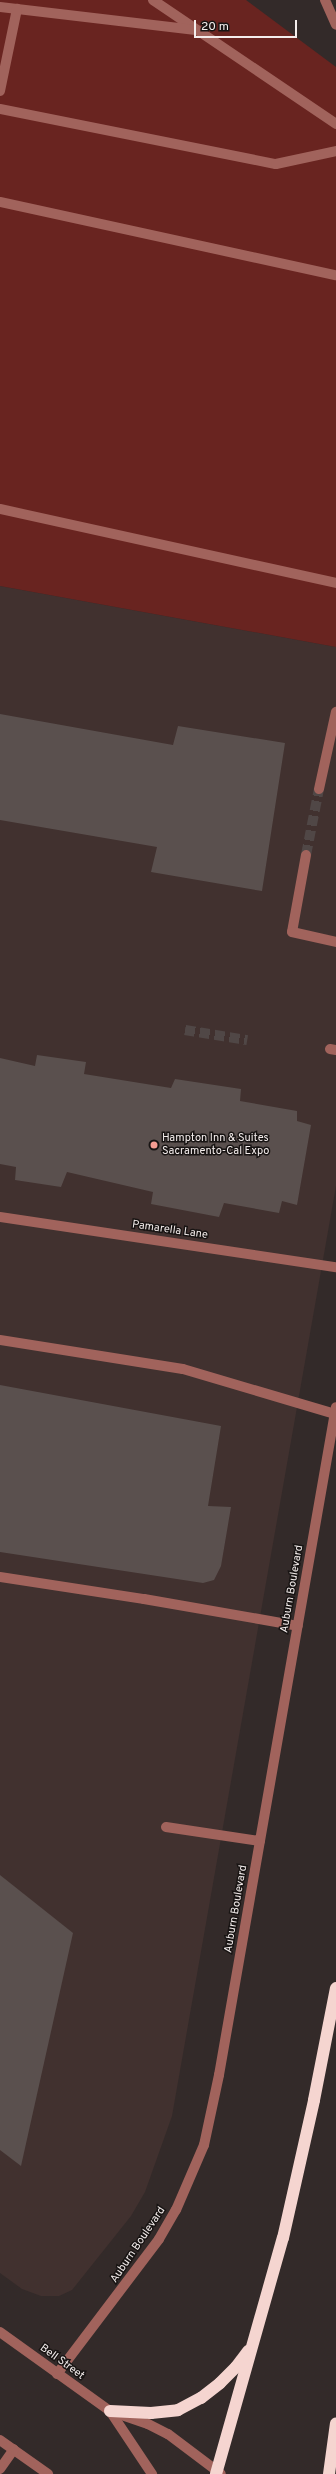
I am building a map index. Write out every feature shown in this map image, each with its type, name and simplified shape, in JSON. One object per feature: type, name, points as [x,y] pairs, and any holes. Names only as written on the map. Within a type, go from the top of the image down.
[{"type":"highway","points":[[218,2473],[297,2181],[336,1988]]},
{"type":"highway","points":[[110,2411],[151,2413],[178,2410],[201,2398],[220,2383],[236,2367],[253,2343]]},
{"type":"highway","points":[[329,2474],[336,2423]]},
{"type":"street","points":[[153,0],[336,124]]},
{"type":"street","points":[[329,0],[325,0],[336,25]]},
{"type":"street","points":[[0,7],[198,31]]},
{"type":"street","points":[[0,91],[17,9]]},
{"type":"street","points":[[0,109],[276,164],[336,150]]},
{"type":"street","points":[[0,202],[336,275]]},
{"type":"street","points":[[0,509],[336,583]]},
{"type":"street","points":[[319,789],[336,712]]},
{"type":"street","points":[[306,856],[292,932],[336,942]]},
{"type":"street","name":"Pamarella Lane","points":[[0,1217],[336,1267]]},
{"type":"street","points":[[0,1340],[183,1369],[335,1410]]},
{"type":"street","name":"Auburn Boulevard","points":[[57,2374],[159,2239],[176,2210],[204,2145],[219,2075],[335,1410]]},
{"type":"street","points":[[0,1577],[144,1599],[298,1626]]},
{"type":"street","points":[[166,1826],[260,1841]]},
{"type":"street","name":"Bell Street","points":[[0,2332],[110,2411],[148,2424],[168,2434],[218,2473]]},
{"type":"street","name":"Bell Street","points":[[110,2411],[152,2474]]},
{"type":"street","points":[[0,2440],[48,2474]]},
{"type":"street","points":[[0,2469],[14,2449]]},
{"type":"shaded area","points":[[0,0],[246,0],[336,67],[336,647],[0,586]]},
{"type":"shaded area","points":[[0,586],[336,647],[336,1186],[172,2116],[145,2192],[131,2216],[72,2290],[59,2296],[41,2296],[22,2289],[0,2273]]},
{"type":"building","points":[[0,714],[173,745],[178,726],[285,743],[262,891],[151,872],[157,847],[0,820]]},
{"type":"building","name":"Hampton Inn & Suites Sacramento-Cal Expo","points":[[37,1055],[86,1062],[84,1074],[171,1088],[175,1079],[241,1089],[240,1101],[297,1111],[297,1121],[311,1125],[297,1205],[282,1201],[279,1213],[224,1203],[219,1217],[151,1204],[153,1192],[67,1172],[61,1187],[15,1180],[16,1167],[0,1164],[0,1058],[35,1066]]},
{"type":"building","points":[[0,1385],[221,1426],[208,1506],[231,1507],[221,1566],[214,1580],[203,1583],[0,1552]]},
{"type":"building","points":[[0,1875],[73,1933],[21,2166],[0,2150]]},
{"type":"tunnel","points":[[306,855],[319,789]]},
{"type":"tunnel","points":[[185,1030],[247,1040]]},
{"type":"place","name":"Hampton Inn & Suites Sacramento-Cal Expo","points":[[154,1145]]}]
